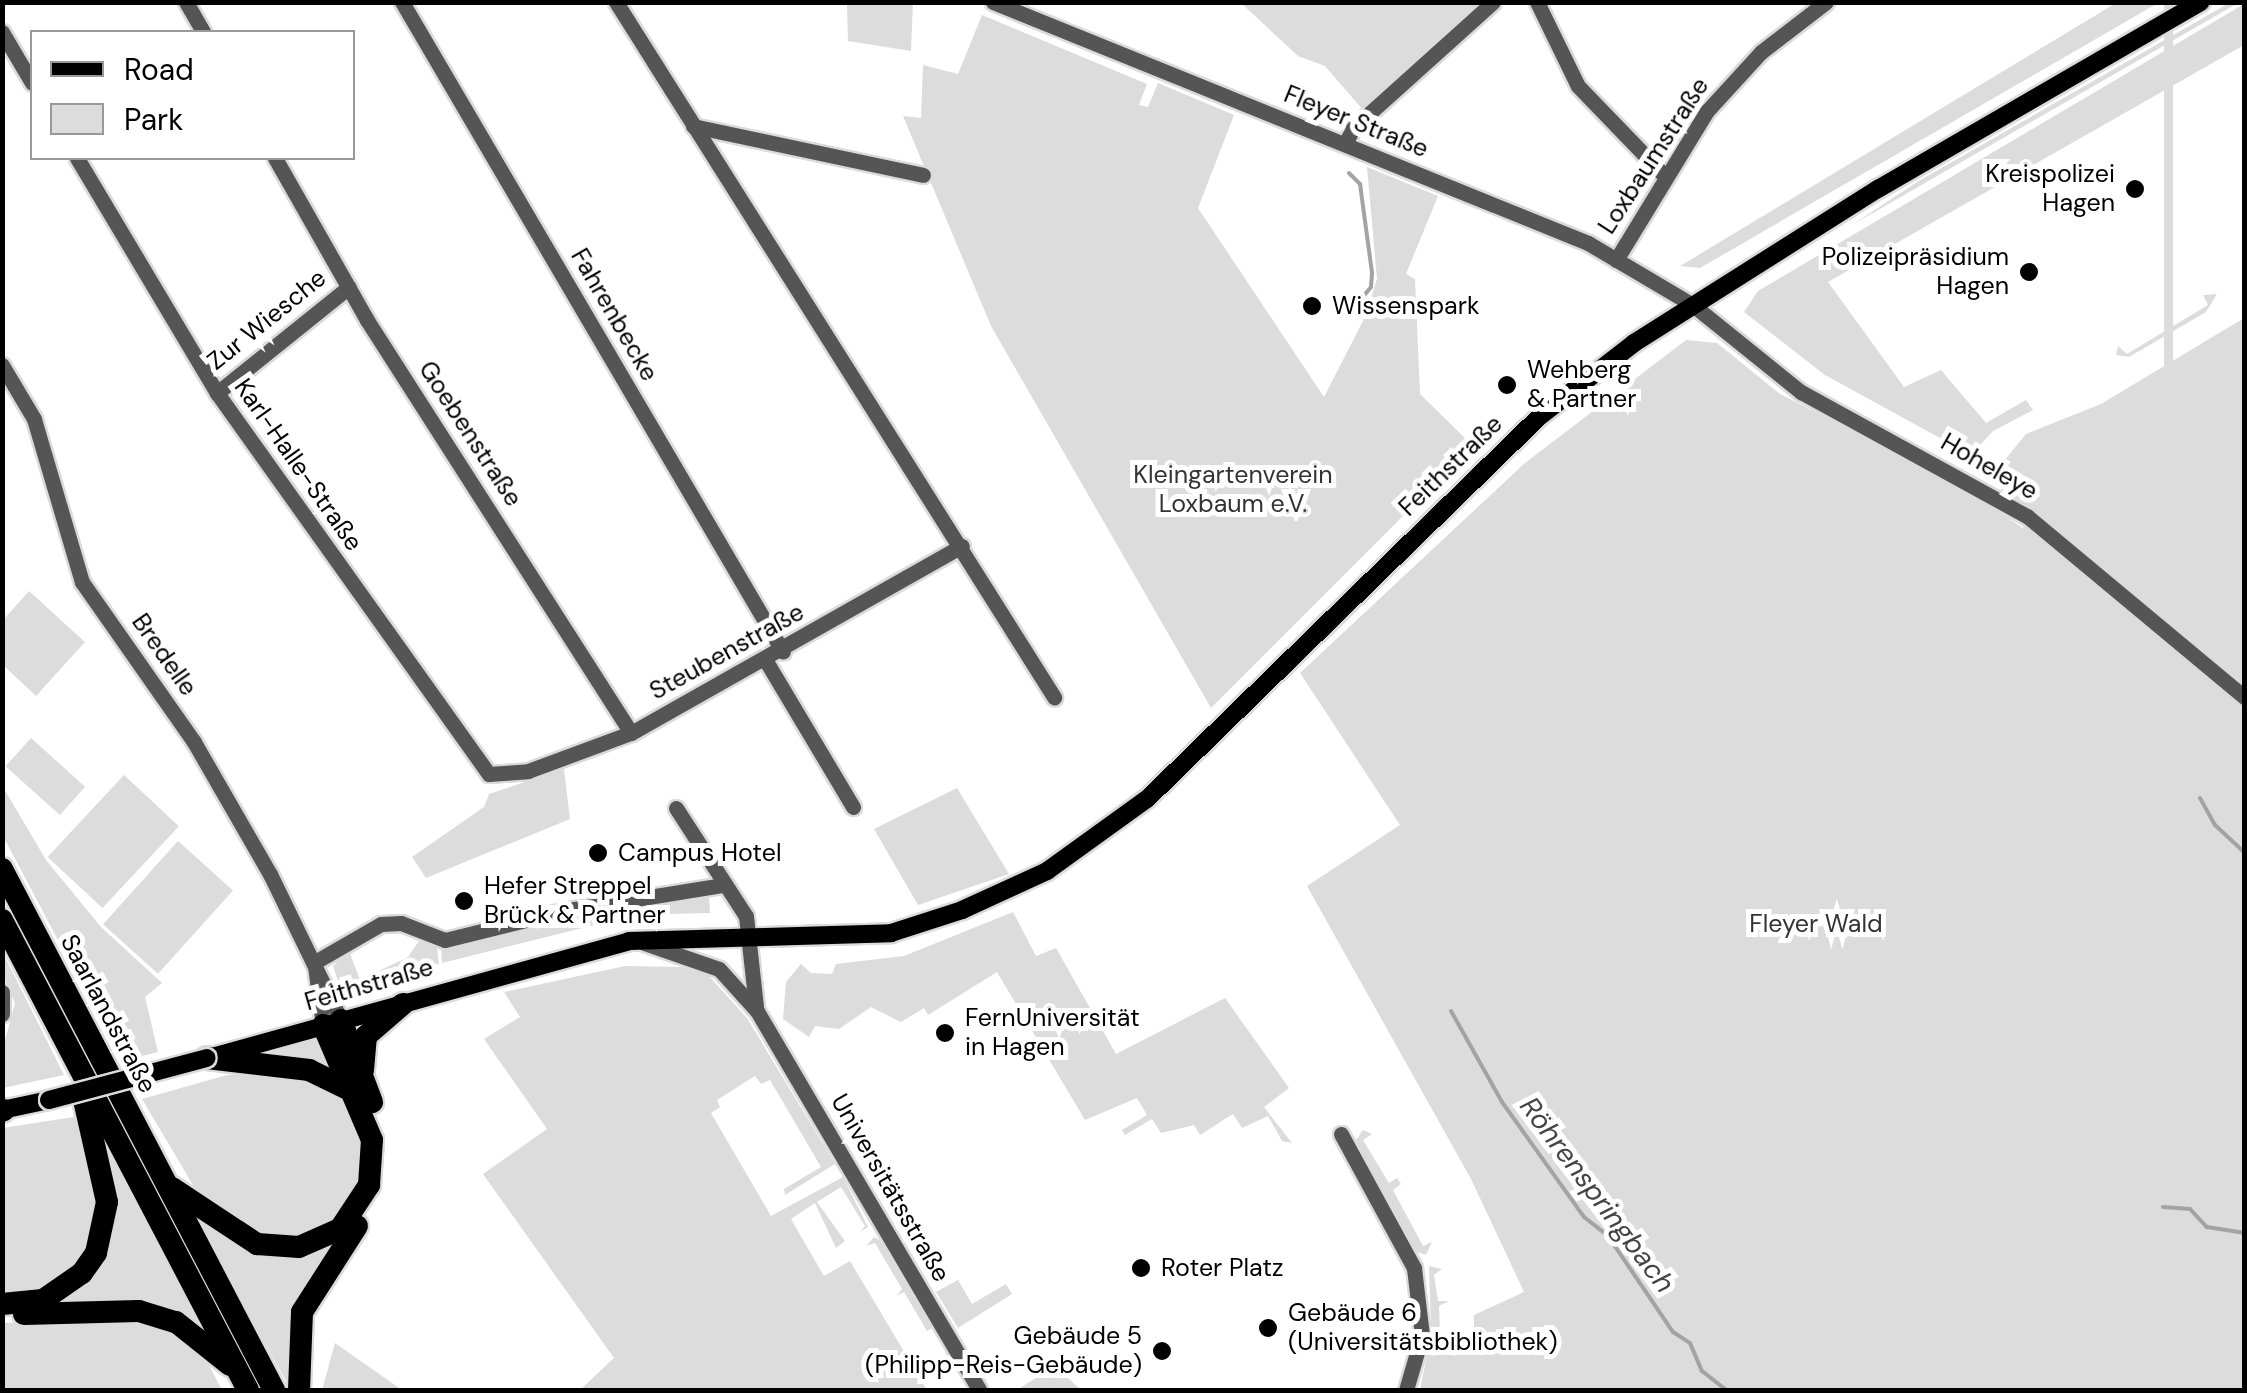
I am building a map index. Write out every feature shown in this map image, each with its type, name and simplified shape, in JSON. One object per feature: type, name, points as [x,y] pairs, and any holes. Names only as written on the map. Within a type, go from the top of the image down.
[{"type":"highway","name":"Saarlandstraße","points":[[2,869],[274,1390]]},
{"type":"highway","name":"Saarlandstraße","points":[[2,920],[67,1044]]},
{"type":"highway","points":[[165,1183],[248,1241],[284,1248],[328,1237],[350,1218],[369,1185],[372,1140],[358,1087],[366,1036],[403,1004]]},
{"type":"highway","points":[[299,1390],[296,1354],[302,1312],[364,1216],[381,1174],[382,1137],[332,1022]]},
{"type":"highway","points":[[2,1304],[43,1300],[66,1286],[96,1253],[104,1229],[102,1168],[67,1044]]},
{"type":"highway","points":[[67,1044],[244,1382]]},
{"type":"highway","points":[[207,1058],[309,1070],[358,1087]]},
{"type":"highway","points":[[2,1312],[140,1311],[176,1322],[244,1382]]},
{"type":"main road","name":"Feithstraße","points":[[3,1110],[403,1004],[490,974],[636,940],[872,935],[925,924],[1017,886],[1087,846],[1146,799],[1540,416],[1693,305],[2200,2]]},
{"type":"street","points":[[186,2],[202,30]]},
{"type":"street","name":"Fahrenbecke","points":[[402,2],[783,652]]},
{"type":"street","points":[[616,2],[1054,697]]},
{"type":"street","name":"Fleyer Straße","points":[[993,2],[1346,144],[1616,260],[1693,305]]},
{"type":"street","points":[[1346,144],[1353,128],[1493,2]]},
{"type":"street","points":[[1538,2],[1578,86],[1666,176]]},
{"type":"street","name":"Loxbaumstraße","points":[[1616,260],[1666,176],[1733,80],[1826,2]]},
{"type":"street","points":[[2,32],[30,80]]},
{"type":"street","points":[[692,126],[923,175]]},
{"type":"street","name":"Karl-Halle-Straße","points":[[78,160],[217,393],[480,768],[505,776]]},
{"type":"street","name":"Goebenstraße","points":[[276,160],[349,286],[631,733]]},
{"type":"street","name":"Zur Wiesche","points":[[217,393],[349,286]]},
{"type":"street","name":"Hoheleye","points":[[1693,305],[1801,392],[2027,516],[2244,697]]},
{"type":"street","name":"Bredelle","points":[[2,366],[34,419],[82,582],[194,742],[315,962],[332,1022]]},
{"type":"street","name":"Steubenstraße","points":[[505,776],[631,733],[783,652],[962,546]]},
{"type":"street","points":[[766,660],[853,807]]},
{"type":"street","points":[[676,808],[722,885],[746,916],[753,940]]},
{"type":"street","name":"Feithstraße","points":[[315,962],[381,924],[401,923],[445,940],[562,911],[722,885]]},
{"type":"street","name":"Universitätsstraße","points":[[636,940],[719,969],[757,1011],[980,1390]]},
{"type":"street","name":"Universitätsstraße","points":[[753,940],[757,1011]]},
{"type":"street","points":[[2,992],[2,1014]]},
{"type":"street","points":[[1341,1134],[1414,1268],[1422,1335],[1406,1390]]},
{"type":"green space","points":[[2231,2],[2238,3],[1852,225],[1917,182]]},
{"type":"green space","points":[[847,3],[913,3],[911,51],[848,41]]},
{"type":"green space","points":[[1241,3],[1485,3],[1363,110],[1325,66],[1298,56]]},
{"type":"green space","points":[[2116,3],[2158,3],[1700,268],[1680,266]]},
{"type":"green space","points":[[2164,3],[2173,3],[2173,384],[2164,384]]},
{"type":"green space","points":[[2244,4],[2244,45],[1828,282],[1904,387],[1941,370],[1986,423],[2026,400],[2033,410],[1993,431],[1971,455],[1825,375],[1744,312],[1758,291]]},
{"type":"green space","name":"Kleingartenverein Loxbaum e.V.","points":[[982,15],[1147,84],[1139,105],[1148,107],[1158,83],[1234,115],[1198,208],[1324,397],[1365,317],[1377,279],[1367,167],[1438,196],[1406,274],[1415,279],[1420,394],[1473,446],[1211,708],[991,326],[903,116],[921,118],[923,65],[958,74]]},
{"type":"green space","points":[[2217,294],[2206,312],[2129,357],[2116,355],[2118,346],[2127,354],[2208,305],[2203,295]]},
{"type":"green space","name":"Fleyer Wald","points":[[2244,318],[2244,1390],[1420,1390],[1431,1334],[1429,1266],[1442,1269],[1434,1275],[1438,1301],[1449,1301],[1439,1306],[1440,1333],[1474,1335],[1474,1315],[1524,1292],[1471,1179],[1307,886],[1400,825],[1300,673],[1525,463],[1686,340],[1717,343],[1780,394],[1956,483],[2023,528],[2031,509],[2001,490],[2000,466],[2026,434],[2101,404]]},
{"type":"green space","points":[[29,591],[85,642],[36,696],[3,665],[3,620]]},
{"type":"green space","points":[[31,738],[85,787],[60,815],[6,766]]},
{"type":"green space","points":[[564,769],[570,819],[426,878],[412,857],[484,807],[489,794]]},
{"type":"green space","points":[[124,775],[179,826],[102,908],[48,857]]},
{"type":"green space","points":[[3,787],[46,860],[101,927],[162,983],[145,997],[158,1052],[122,1061],[3,836]]},
{"type":"green space","points":[[957,788],[1009,874],[918,905],[874,829]]},
{"type":"green space","points":[[178,841],[233,891],[158,974],[103,924]]},
{"type":"green space","points":[[709,896],[710,913],[623,915],[622,908]]},
{"type":"green space","points":[[617,908],[619,919],[442,963],[441,947]]},
{"type":"green space","points":[[1013,912],[1036,956],[1056,948],[1116,1054],[1225,998],[1289,1088],[1264,1107],[1292,1143],[1282,1141],[1268,1116],[1242,1128],[1233,1114],[1200,1135],[1194,1125],[1161,1133],[1152,1119],[1125,1135],[1122,1130],[1147,1115],[1137,1098],[1085,1120],[997,972],[928,1015],[924,1008],[901,1022],[871,1007],[839,1029],[815,1026],[809,1037],[783,1019],[786,982],[801,964],[811,973],[832,974],[836,964],[904,956]]},
{"type":"green space","points":[[419,941],[437,947],[439,964],[342,993],[333,966],[349,951],[360,980],[408,957]]},
{"type":"green space","points":[[2,951],[64,1075],[3,1088],[3,1048],[15,1003],[3,976]]},
{"type":"green space","points":[[625,966],[681,967],[708,975],[747,1018],[835,1164],[785,1195],[784,1189],[821,1167],[770,1080],[761,1084],[755,1076],[717,1100],[720,1107],[711,1113],[771,1216],[843,1177],[868,1227],[860,1232],[865,1226],[841,1187],[817,1202],[845,1241],[836,1248],[815,1203],[791,1219],[824,1276],[850,1261],[927,1390],[580,1390],[614,1358],[483,1174],[547,1129],[484,1039],[520,1017],[504,992]]},
{"type":"green space","points":[[318,1038],[333,1071],[249,1058]]},
{"type":"green space","points":[[290,1070],[335,1087],[361,1118],[362,1192],[315,1237],[264,1239],[203,1202],[142,1099],[227,1075]]},
{"type":"green space","points":[[80,1116],[98,1200],[87,1252],[56,1288],[3,1301],[3,1128]]},
{"type":"green space","points":[[102,1129],[214,1342],[188,1321],[60,1304],[115,1198]]},
{"type":"green space","points":[[1363,1130],[1372,1134],[1363,1140],[1389,1183],[1397,1178],[1401,1184],[1393,1190],[1423,1246],[1432,1242],[1426,1255],[1416,1252],[1354,1143]]},
{"type":"green space","points":[[189,1208],[216,1232],[257,1252],[334,1244],[289,1326],[291,1390]]},
{"type":"green space","points":[[874,1237],[880,1240],[932,1328],[927,1331],[904,1292],[897,1296],[902,1289],[875,1243],[866,1246]]},
{"type":"green space","points":[[958,1280],[972,1304],[1006,1284],[1012,1294],[958,1328],[936,1292]]},
{"type":"green space","points":[[110,1319],[169,1330],[204,1356],[222,1390],[3,1390],[2,1323]]},
{"type":"green space","points":[[335,1343],[402,1390],[322,1390]]},
{"type":"green space","points":[[1053,1367],[1081,1390],[1017,1390]]},
{"type":"waterway","points":[[1349,173],[1360,184],[1372,273],[1371,287],[1351,312]]},
{"type":"waterway","points":[[2200,798],[2215,825],[2244,852]]},
{"type":"waterway","name":"Röhrenspringbach","points":[[1451,1011],[1502,1102],[1584,1217],[1608,1236],[1673,1332],[1690,1343],[1702,1371],[1726,1390]]},
{"type":"waterway","points":[[2163,1207],[2190,1209],[2207,1227],[2244,1233]]},
{"type":"place","name":"Kreispolizei Hagen","points":[[2135,189]]},
{"type":"place","name":"Polizeipräsidium Hagen","points":[[2029,272]]},
{"type":"place","name":"Wissenspark","points":[[1312,306]]},
{"type":"place","name":"Wehberg & Partner","points":[[1507,385]]},
{"type":"place","name":"Campus Hotel","points":[[598,853]]},
{"type":"place","name":"Hefer Streppel Brück & Partner","points":[[464,901]]},
{"type":"place","name":"FernUniversität in Hagen","points":[[945,1033]]},
{"type":"place","name":"Roter Platz","points":[[1141,1268]]},
{"type":"place","name":"Gebäude 6 (Universitätsbibliothek)","points":[[1268,1328]]},
{"type":"place","name":"Gebäude 5 (Philipp-Reis-Gebäude)","points":[[1162,1351]]}]
